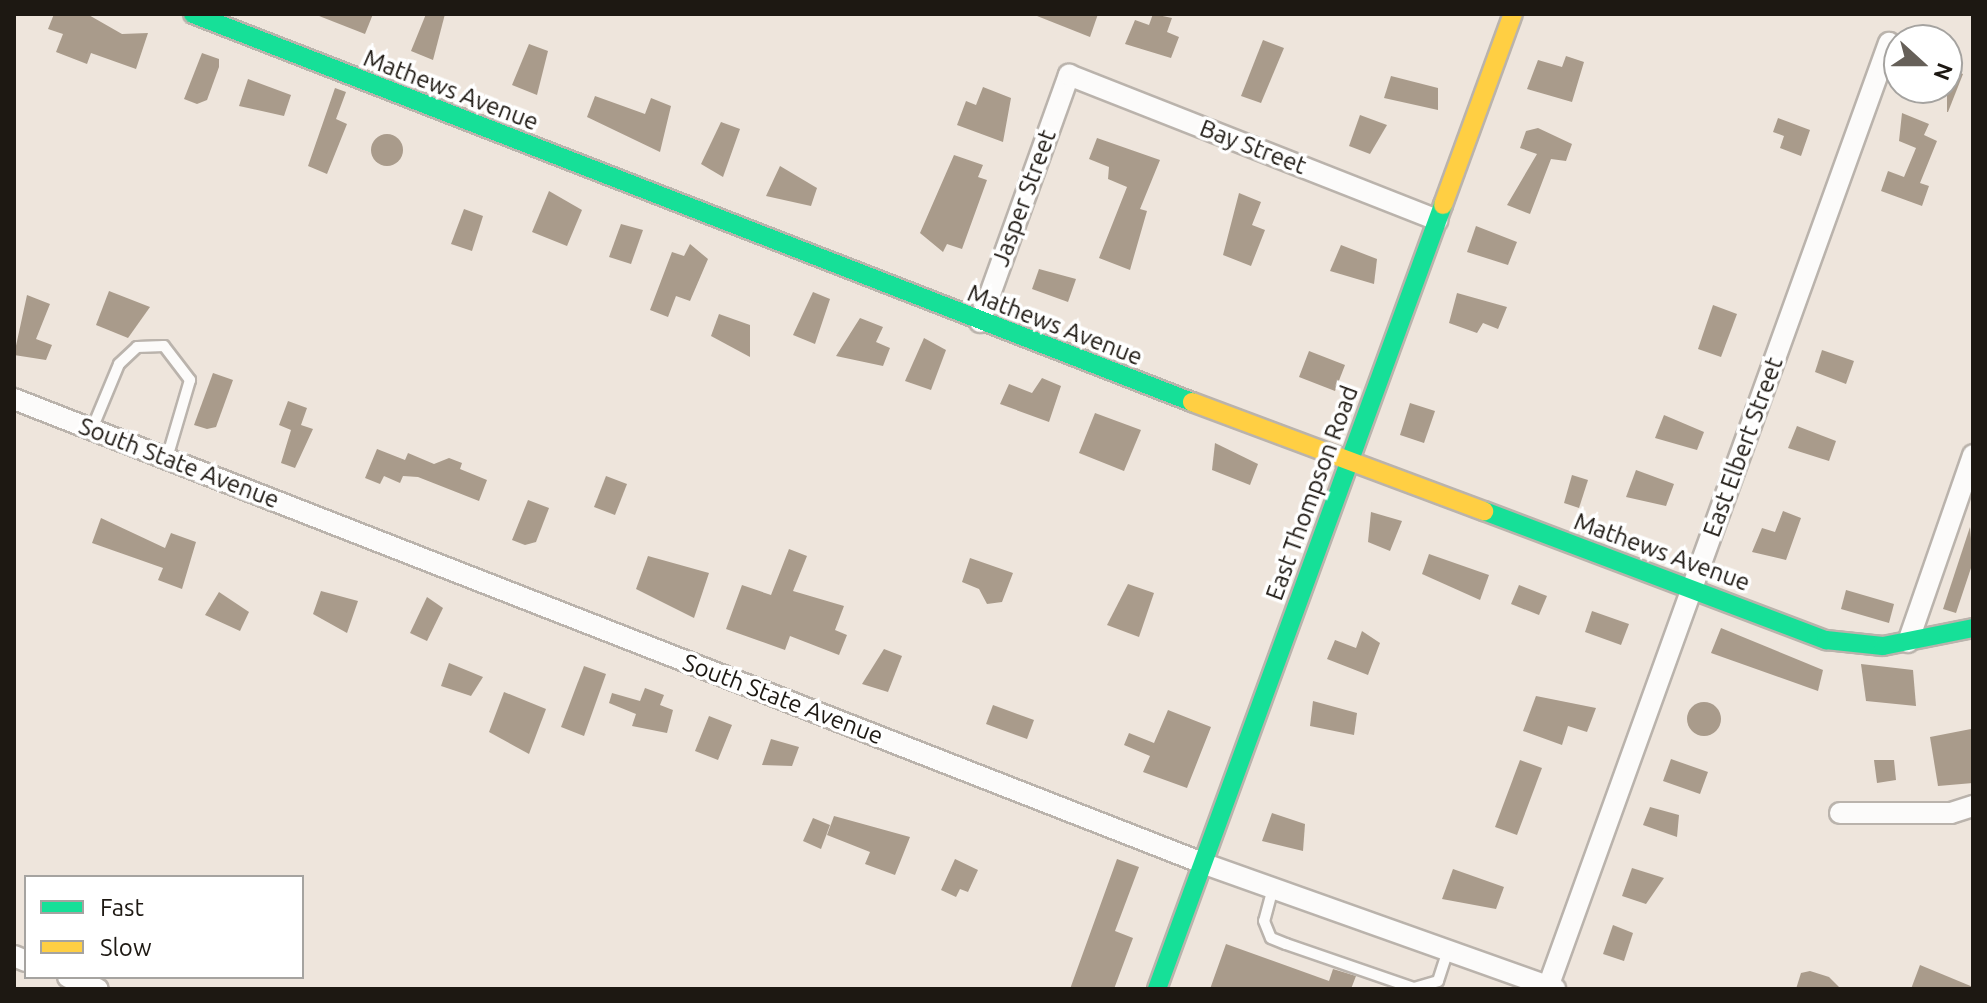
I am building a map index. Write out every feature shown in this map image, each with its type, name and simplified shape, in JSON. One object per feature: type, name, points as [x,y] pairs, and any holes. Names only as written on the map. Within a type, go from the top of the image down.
[{"type":"street","name":"Mathews Avenue","points":[[193,14],[980,322],[1843,644],[1908,642],[1973,628]]},
{"type":"street","name":"East Thompson Road","points":[[1157,989],[1513,14]]},
{"type":"street","name":"East Elbert Street","points":[[1551,988],[1691,588],[1883,60]]},
{"type":"street","name":"Jasper Street","points":[[980,322],[1069,75]]},
{"type":"street","name":"Bay Street","points":[[1069,75],[1437,220]]},
{"type":"street","name":"South State Avenue","points":[[14,399],[1202,863],[1551,988]]},
{"type":"street","points":[[1908,642],[1971,467]]},
{"type":"street","points":[[1840,813],[1951,813],[1973,806]]},
{"type":"street","points":[[73,979],[98,989]]},
{"type":"lane","points":[[92,429],[119,364],[137,347],[164,346],[190,380],[167,458]]},
{"type":"lane","points":[[1273,888],[1264,921],[1271,938],[1414,988],[1437,985],[1448,951]]},
{"type":"building","points":[[54,14],[87,14],[122,34],[148,33],[136,69],[91,53],[87,64],[56,52],[63,34],[48,29]]},
{"type":"building","points":[[314,14],[373,14],[365,34]]},
{"type":"building","points":[[426,14],[445,14],[433,60],[411,51]]},
{"type":"building","points":[[1032,14],[1098,14],[1090,37]]},
{"type":"building","points":[[1153,14],[1172,18],[1167,32],[1179,37],[1171,58],[1125,44],[1135,20],[1149,25]]},
{"type":"building","points":[[1263,40],[1284,48],[1261,103],[1241,96]]},
{"type":"building","points":[[529,44],[548,51],[537,95],[512,85]]},
{"type":"building","points":[[202,53],[219,59],[219,67],[207,100],[197,104],[184,99]]},
{"type":"building","points":[[1566,56],[1584,62],[1572,102],[1527,89],[1538,60],[1562,67]]},
{"type":"building","points":[[1391,76],[1438,88],[1438,110],[1384,98]]},
{"type":"building","points":[[248,79],[291,95],[284,116],[239,106]]},
{"type":"building","points":[[983,87],[1011,98],[1003,142],[957,125],[966,101],[976,105]]},
{"type":"building","points":[[335,88],[346,92],[336,119],[347,124],[327,174],[308,166]]},
{"type":"building","points":[[595,96],[645,114],[651,98],[671,106],[660,152],[587,117]]},
{"type":"building","points":[[1902,113],[1929,124],[1924,135],[1937,141],[1920,183],[1929,186],[1922,206],[1881,191],[1888,171],[1904,177],[1916,148],[1899,141]]},
{"type":"building","points":[[1360,115],[1387,125],[1370,154],[1349,146]]},
{"type":"building","points":[[1778,118],[1810,130],[1801,156],[1780,148],[1784,136],[1773,132]]},
{"type":"building","points":[[721,122],[740,129],[723,177],[701,164]]},
{"type":"building","points":[[1538,128],[1572,144],[1566,161],[1551,159],[1530,214],[1507,205],[1537,154],[1520,148],[1526,131]]},
{"type":"building","points":[[387,134],[398,139],[403,150],[398,161],[387,166],[376,161],[371,150],[376,139]]},
{"type":"building","points":[[1097,138],[1160,160],[1140,209],[1147,211],[1130,270],[1099,258],[1127,187],[1108,179],[1109,167],[1089,159]]},
{"type":"building","points":[[954,155],[983,165],[978,177],[987,180],[962,249],[947,244],[943,252],[920,233]]},
{"type":"building","points":[[780,166],[817,188],[811,206],[766,196]]},
{"type":"building","points":[[549,191],[582,210],[567,246],[532,232]]},
{"type":"building","points":[[1239,193],[1261,202],[1252,225],[1265,230],[1251,266],[1223,255]]},
{"type":"building","points":[[464,209],[483,216],[472,251],[451,244]]},
{"type":"building","points":[[621,224],[643,230],[631,264],[609,257]]},
{"type":"building","points":[[1476,226],[1517,242],[1508,265],[1467,252]]},
{"type":"building","points":[[690,244],[708,259],[690,301],[676,296],[668,317],[650,310],[672,252],[684,256]]},
{"type":"building","points":[[1341,245],[1377,259],[1374,284],[1330,271]]},
{"type":"building","points":[[1039,269],[1076,279],[1068,302],[1032,289]]},
{"type":"building","points":[[109,291],[150,307],[128,338],[96,325]]},
{"type":"building","points":[[813,292],[830,299],[815,344],[793,335]]},
{"type":"building","points":[[1457,293],[1507,307],[1498,329],[1483,323],[1477,333],[1449,323]]},
{"type":"building","points":[[27,295],[50,304],[36,339],[52,345],[46,360],[14,355]]},
{"type":"building","points":[[1713,305],[1737,314],[1721,357],[1698,349]]},
{"type":"building","points":[[719,314],[750,325],[750,357],[711,336]]},
{"type":"building","points":[[860,318],[883,327],[876,342],[890,348],[883,366],[836,356]]},
{"type":"building","points":[[924,338],[946,350],[931,390],[905,381]]},
{"type":"building","points":[[1822,350],[1854,361],[1846,384],[1815,372]]},
{"type":"building","points":[[1309,351],[1345,365],[1335,391],[1299,377]]},
{"type":"building","points":[[213,373],[233,380],[216,427],[207,429],[194,425]]},
{"type":"building","points":[[1042,378],[1061,386],[1049,422],[1000,404],[1009,384],[1032,393]]},
{"type":"building","points":[[288,401],[307,408],[301,425],[313,429],[295,468],[281,463],[291,430],[279,425]]},
{"type":"building","points":[[1410,403],[1435,411],[1424,443],[1400,435]]},
{"type":"building","points":[[1095,413],[1141,430],[1124,471],[1079,453]]},
{"type":"building","points":[[1664,415],[1704,432],[1697,450],[1655,438]]},
{"type":"building","points":[[1797,426],[1836,441],[1829,461],[1788,448]]},
{"type":"building","points":[[1215,443],[1258,464],[1250,485],[1212,470]]},
{"type":"building","points":[[377,449],[405,460],[408,453],[434,464],[449,458],[462,463],[460,469],[487,480],[479,501],[418,477],[403,476],[400,483],[384,476],[380,484],[365,478]]},
{"type":"building","points":[[1636,470],[1674,484],[1666,506],[1626,497]]},
{"type":"building","points":[[1572,475],[1588,480],[1579,508],[1564,503]]},
{"type":"building","points":[[606,476],[627,484],[615,515],[594,507]]},
{"type":"building","points":[[528,500],[549,508],[536,542],[525,545],[512,540]]},
{"type":"building","points":[[1783,511],[1801,518],[1786,560],[1752,552],[1762,528],[1775,532]]},
{"type":"building","points":[[1371,512],[1402,521],[1390,551],[1368,542]]},
{"type":"building","points":[[101,518],[165,548],[171,533],[196,542],[182,589],[158,580],[163,568],[92,543]]},
{"type":"building","points":[[1970,527],[1973,562],[1956,613],[1943,609]]},
{"type":"building","points":[[789,549],[807,556],[793,591],[844,606],[835,630],[847,635],[839,655],[790,636],[785,650],[726,629],[742,585],[771,595]]},
{"type":"building","points":[[1429,554],[1489,575],[1480,600],[1422,574]]},
{"type":"building","points":[[648,556],[709,573],[694,618],[636,589]]},
{"type":"building","points":[[970,558],[1013,573],[1002,602],[987,604],[979,589],[962,582]]},
{"type":"building","points":[[1128,584],[1154,593],[1139,637],[1107,625]]},
{"type":"building","points":[[1519,585],[1547,596],[1539,615],[1511,604]]},
{"type":"building","points":[[1846,590],[1894,604],[1889,623],[1841,609]]},
{"type":"building","points":[[321,591],[358,601],[347,633],[313,614]]},
{"type":"building","points":[[219,592],[249,612],[240,631],[205,615]]},
{"type":"building","points":[[427,597],[443,608],[427,641],[410,633]]},
{"type":"building","points":[[1592,611],[1629,624],[1621,645],[1585,632]]},
{"type":"building","points":[[1721,628],[1823,670],[1818,691],[1711,653]]},
{"type":"building","points":[[1362,631],[1380,643],[1368,675],[1327,659],[1335,640],[1356,648]]},
{"type":"building","points":[[884,649],[902,656],[888,692],[862,684]]},
{"type":"building","points":[[449,663],[483,677],[471,696],[441,686]]},
{"type":"building","points":[[1861,664],[1913,670],[1916,706],[1866,701]]},
{"type":"building","points":[[584,666],[606,674],[584,736],[561,727]]},
{"type":"building","points":[[645,688],[664,695],[660,705],[673,710],[667,733],[632,726],[636,714],[609,703],[612,693],[640,701]]},
{"type":"building","points":[[504,692],[546,709],[529,754],[489,732]]},
{"type":"building","points":[[1536,696],[1596,708],[1587,732],[1568,726],[1562,745],[1523,731]]},
{"type":"building","points":[[1313,701],[1357,713],[1354,735],[1310,726]]},
{"type":"building","points":[[1704,702],[1716,707],[1721,719],[1716,731],[1704,736],[1692,731],[1687,719],[1692,707]]},
{"type":"building","points":[[993,705],[1034,720],[1027,739],[986,724]]},
{"type":"building","points":[[1168,710],[1211,727],[1187,788],[1143,772],[1150,756],[1124,745],[1129,733],[1154,743]]},
{"type":"building","points":[[709,716],[732,725],[718,760],[695,751]]},
{"type":"building","points":[[1971,729],[1973,783],[1938,786],[1930,737]]},
{"type":"building","points":[[771,739],[799,747],[792,766],[762,765]]},
{"type":"building","points":[[1671,759],[1708,772],[1700,794],[1663,781]]},
{"type":"building","points":[[1520,760],[1542,768],[1517,835],[1495,827]]},
{"type":"building","points":[[1874,760],[1894,760],[1896,780],[1877,783]]},
{"type":"building","points":[[1650,807],[1679,815],[1677,837],[1643,825]]},
{"type":"building","points":[[1272,813],[1305,824],[1303,851],[1262,841]]},
{"type":"building","points":[[834,816],[910,837],[895,875],[865,864],[870,852],[827,835]]},
{"type":"building","points":[[813,818],[830,825],[821,849],[803,841]]},
{"type":"building","points":[[955,859],[978,870],[968,892],[960,889],[956,897],[941,890]]},
{"type":"building","points":[[1117,859],[1139,867],[1115,931],[1133,938],[1114,989],[1070,989]]},
{"type":"building","points":[[1632,868],[1664,878],[1646,904],[1622,896]]},
{"type":"building","points":[[1453,869],[1504,887],[1496,909],[1442,899]]},
{"type":"building","points":[[1613,925],[1633,933],[1624,961],[1603,954]]},
{"type":"building","points":[[1226,944],[1329,981],[1333,969],[1356,976],[1351,989],[1210,989]]},
{"type":"building","points":[[1920,965],[1973,987],[1973,989],[1911,989]]},
{"type":"building","points":[[1810,971],[1829,977],[1841,989],[1796,989],[1801,973]]},
{"type":"traffic: fast","points":[[193,14],[1192,402]]},
{"type":"traffic: fast","points":[[1157,989],[1443,205]]},
{"type":"traffic: fast","points":[[1484,511],[1826,640],[1883,646],[1973,628]]},
{"type":"traffic: slow","points":[[1443,205],[1513,14]]},
{"type":"traffic: slow","points":[[1192,402],[1484,511]]}]
